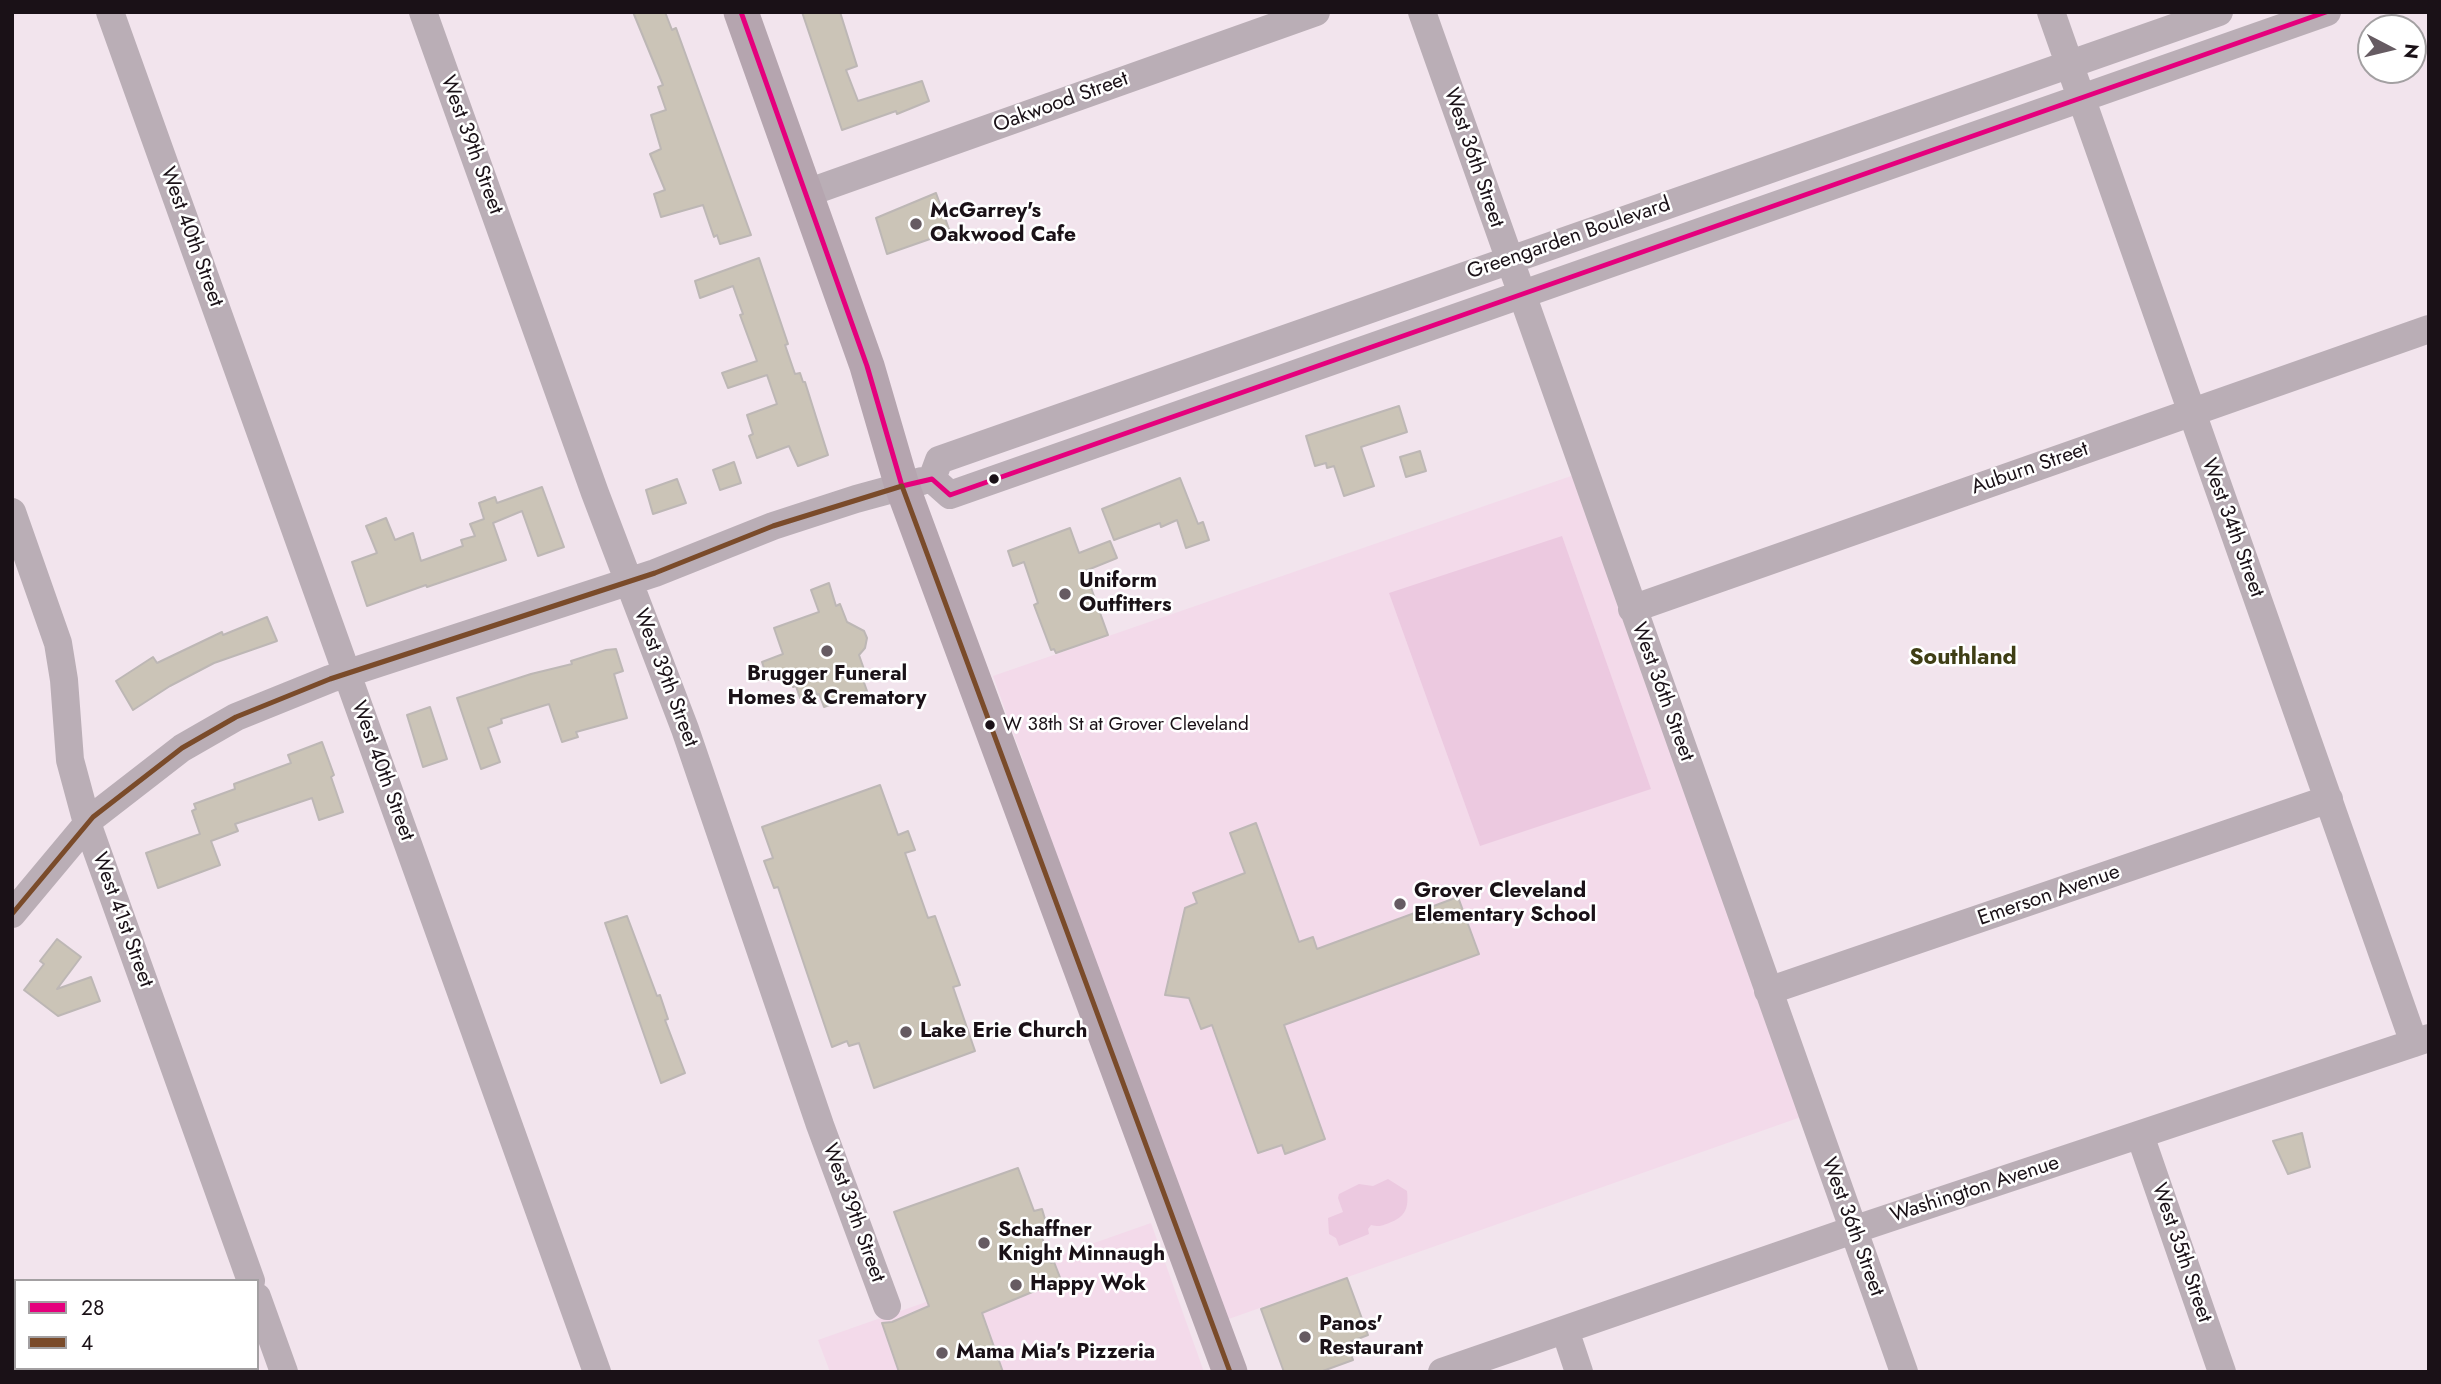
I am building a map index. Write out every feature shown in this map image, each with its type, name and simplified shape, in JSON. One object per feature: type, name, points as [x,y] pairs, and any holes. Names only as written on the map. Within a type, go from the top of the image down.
[{"type":"main road","points":[[741,12],[866,366],[917,482],[1230,1372]]},
{"type":"street","name":"West 40th Street","points":[[110,12],[597,1372]]},
{"type":"street","name":"West 39th Street","points":[[423,12],[628,582],[681,717],[816,1113],[887,1306]]},
{"type":"street","name":"Oakwood Street","points":[[807,193],[1316,12]]},
{"type":"street","name":"West 36th Street","points":[[1422,12],[1904,1372]]},
{"type":"street","name":"West 34th Street","points":[[2051,12],[2329,799],[2421,1040]]},
{"type":"street","name":"Greengarden Boulevard","points":[[2219,12],[939,460],[917,482],[950,495],[2327,12]]},
{"type":"street","name":"Auburn Street","points":[[1632,609],[2429,329]]},
{"type":"street","points":[[12,914],[87,823],[156,767],[205,734],[263,704],[348,673],[628,582],[773,526],[917,482]]},
{"type":"street","name":"West 41st Street","points":[[12,512],[58,643],[64,680],[70,760],[87,823],[250,1279]]},
{"type":"street","name":"Emerson Avenue","points":[[1768,991],[2329,799]]},
{"type":"street","name":"Washington Avenue","points":[[1442,1372],[1853,1230],[2421,1040]]},
{"type":"street","name":"West 35th Street","points":[[2140,1135],[2222,1372]]},
{"type":"street","points":[[259,1303],[284,1372]]},
{"type":"street","points":[[1565,1330],[1579,1372]]},
{"type":"shaded area","name":"Grover Cleveland Elementary School","points":[[1574,475],[1801,1117],[1223,1321],[993,676]]},
{"type":"shaded area","points":[[1562,536],[1651,789],[1480,846],[1389,593]]},
{"type":"shaded area","points":[[1388,1179],[1407,1191],[1407,1203],[1402,1215],[1382,1225],[1371,1225],[1369,1234],[1339,1246],[1336,1238],[1329,1234],[1328,1218],[1343,1212],[1339,1194],[1359,1184],[1373,1186]]},
{"type":"shaded area","points":[[1151,1223],[1204,1372],[830,1372],[818,1340]]},
{"type":"building","points":[[633,12],[665,12],[672,30],[676,28],[751,235],[720,244],[717,235],[714,237],[703,205],[661,217],[654,194],[665,190],[650,154],[661,149],[651,115],[666,110],[658,87],[663,85]]},
{"type":"building","points":[[802,12],[840,12],[857,66],[846,70],[858,101],[922,81],[929,101],[897,114],[896,111],[842,130]]},
{"type":"building","points":[[936,193],[950,232],[887,254],[876,218]]},
{"type":"building","points":[[759,258],[788,344],[785,345],[795,374],[800,373],[805,382],[828,455],[798,466],[789,446],[757,458],[749,436],[753,434],[747,415],[777,404],[767,375],[728,388],[722,373],[757,361],[740,315],[743,314],[733,286],[700,298],[695,281]]},
{"type":"building","points":[[1399,406],[1407,432],[1361,447],[1374,486],[1344,496],[1334,466],[1327,468],[1326,463],[1315,466],[1306,436]]},
{"type":"building","points":[[1420,451],[1426,471],[1406,477],[1400,457]]},
{"type":"building","points":[[734,462],[741,483],[720,490],[713,470]]},
{"type":"building","points":[[1180,478],[1198,524],[1203,522],[1209,540],[1186,548],[1177,520],[1161,527],[1160,523],[1114,540],[1102,509]]},
{"type":"building","points":[[677,479],[686,503],[653,514],[646,490]]},
{"type":"building","points":[[542,487],[564,547],[538,556],[522,511],[493,523],[506,560],[367,606],[352,562],[377,553],[366,526],[386,518],[395,540],[413,533],[421,561],[463,546],[461,540],[475,536],[470,524],[484,519],[479,503],[495,497],[497,503]]},
{"type":"building","points":[[1070,528],[1079,553],[1110,541],[1117,558],[1085,571],[1108,635],[1056,653],[1054,649],[1051,650],[1034,605],[1038,603],[1024,562],[1013,566],[1008,551]]},
{"type":"building","points":[[829,583],[836,606],[840,604],[847,622],[864,631],[867,638],[865,648],[859,655],[866,675],[862,677],[867,691],[824,707],[816,692],[800,698],[788,673],[768,680],[762,662],[783,654],[774,628],[819,612],[811,590]]},
{"type":"building","points":[[267,617],[277,641],[214,663],[170,686],[133,710],[116,681],[153,657],[157,663],[222,632],[223,635]]},
{"type":"building","points":[[616,649],[623,671],[614,674],[627,718],[576,732],[578,737],[562,742],[549,704],[501,719],[502,723],[488,728],[500,762],[481,769],[457,698]]},
{"type":"building","points":[[430,707],[447,759],[423,767],[407,715]]},
{"type":"building","points":[[322,742],[343,812],[319,820],[312,798],[235,824],[238,831],[211,841],[220,865],[158,888],[146,853],[200,834],[192,811],[196,809],[194,804],[235,789],[234,784],[291,763],[288,755]]},
{"type":"building","points":[[880,785],[898,835],[908,831],[915,850],[905,853],[928,918],[935,916],[960,985],[953,987],[975,1051],[874,1088],[859,1043],[849,1046],[847,1041],[832,1047],[778,887],[774,888],[764,861],[773,858],[762,827]]},
{"type":"building","points":[[1256,823],[1299,942],[1313,937],[1317,949],[1458,897],[1479,954],[1284,1025],[1325,1139],[1285,1154],[1282,1145],[1258,1153],[1212,1025],[1201,1029],[1189,998],[1165,995],[1185,908],[1197,903],[1193,893],[1245,873],[1230,833]]},
{"type":"building","points":[[627,916],[657,996],[660,995],[668,1019],[665,1020],[685,1073],[661,1083],[605,923]]},
{"type":"building","points":[[57,939],[81,957],[57,989],[91,977],[100,1001],[58,1016],[24,990],[44,964],[40,961]]},
{"type":"building","points":[[2302,1133],[2310,1167],[2288,1174],[2273,1141]]},
{"type":"building","points":[[1018,1168],[1034,1211],[1042,1209],[1047,1226],[1039,1229],[1051,1263],[1054,1262],[1061,1280],[982,1313],[1003,1372],[899,1372],[882,1323],[892,1322],[929,1306],[894,1212]]},
{"type":"building","points":[[1347,1278],[1368,1335],[1347,1343],[1353,1360],[1320,1372],[1284,1372],[1261,1309]]},
{"type":"transit line","name":"28","points":[[741,12],[867,366],[902,486],[932,479],[950,495],[2326,12]]},
{"type":"transit line","name":"4","points":[[12,914],[93,817],[182,748],[236,717],[330,679],[655,573],[773,526],[902,486],[1230,1372]]},
{"type":"place","name":"McGarrey's Oakwood Cafe","points":[[916,224]]},
{"type":"place","name":"Uniform Outfitters","points":[[1065,594]]},
{"type":"place","name":"Brugger Funeral Homes & Crematory","points":[[827,651]]},
{"type":"place","name":"W 38th St at Grover Cleveland","points":[[990,725]]},
{"type":"place","name":"Grover Cleveland Elementary School","points":[[1400,904]]},
{"type":"place","name":"Lake Erie Church","points":[[906,1032]]},
{"type":"place","name":"Schaffner Knight Minnaugh","points":[[984,1243]]},
{"type":"place","name":"Happy Wok","points":[[1016,1285]]},
{"type":"place","name":"Panos' Restaurant","points":[[1305,1337]]},
{"type":"place","name":"Mama Mia's Pizzeria","points":[[942,1353]]},
{"type":"district","name":"Southland","points":[[1963,658]]}]
